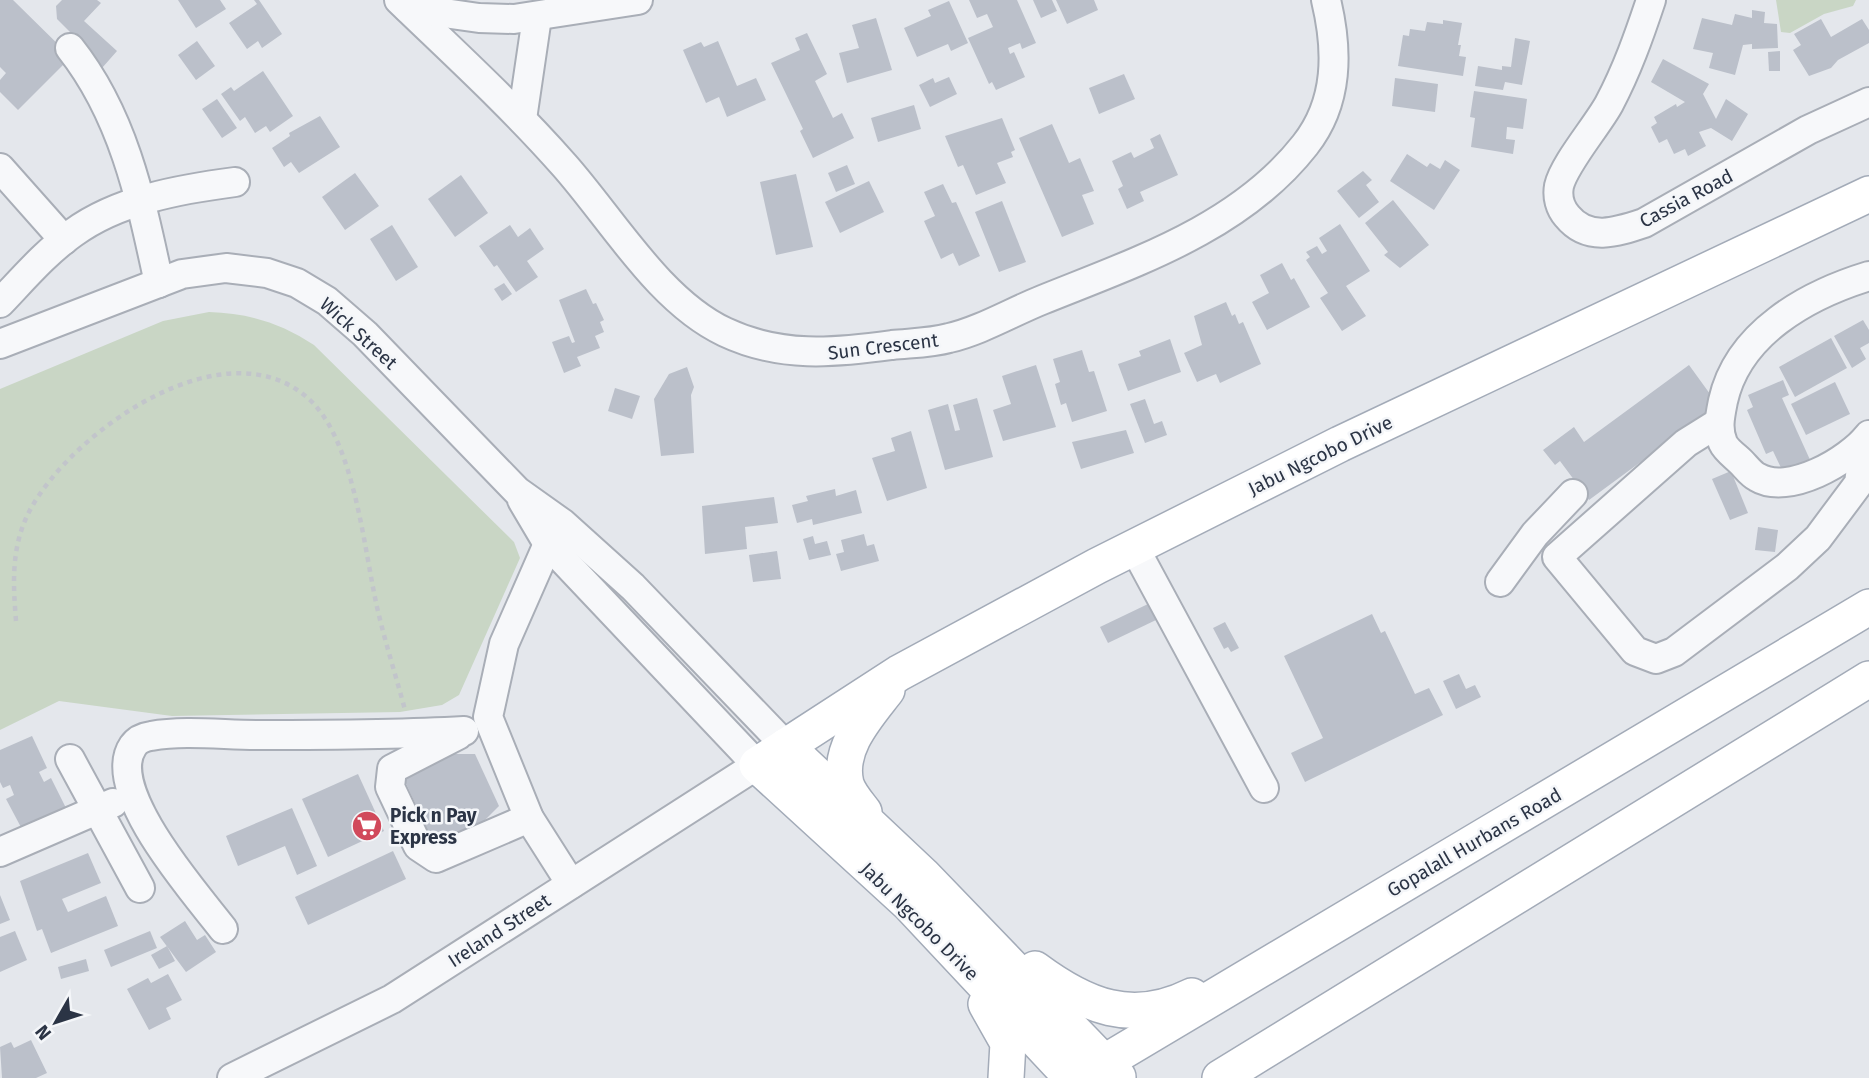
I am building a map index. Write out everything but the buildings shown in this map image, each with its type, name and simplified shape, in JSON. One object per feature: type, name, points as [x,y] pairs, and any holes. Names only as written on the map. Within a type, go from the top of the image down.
[{"type":"main road","name":"Jabu Ngcobo Drive","points":[[1072,1078],[909,904],[757,765],[899,673],[1134,547],[1340,444],[1869,194]]},
{"type":"main road","name":"Gopalall Hurbans Road","points":[[1101,1073],[1311,938],[1869,607]]},
{"type":"main road","points":[[879,836],[847,786],[845,770],[854,734],[899,673]]},
{"type":"main road","points":[[1220,1078],[1869,679]]},
{"type":"main road","name":"Jabu Ngcobo Drive","points":[[786,746],[964,918],[1101,1073]]},
{"type":"main road","points":[[964,918],[1069,995],[1100,1008],[1168,1008],[1311,938]]},
{"type":"main road","points":[[957,957],[1001,1026],[1008,1043],[1006,1078]]},
{"type":"main road","points":[[1251,1078],[1276,1045]]},
{"type":"street","points":[[403,4],[478,18],[537,17],[638,0]]},
{"type":"street","name":"Sun Crescent","points":[[403,4],[522,119],[680,302],[725,332],[752,343],[804,353],[829,353],[950,338],[1151,256],[1238,210],[1276,177],[1307,143],[1328,100],[1335,62],[1333,29],[1326,0]]},
{"type":"street","name":"Cassia Road","points":[[1651,0],[1633,55],[1608,105],[1559,186],[1560,209],[1573,225],[1591,234],[1616,233],[1644,223],[1808,130],[1869,102]]},
{"type":"street","points":[[522,119],[537,17]]},
{"type":"street","points":[[69,48],[87,69],[114,116],[142,202],[159,283]]},
{"type":"street","points":[[0,168],[64,240]]},
{"type":"street","points":[[0,303],[64,240],[95,219],[142,202],[201,187],[235,182]]},
{"type":"street","name":"Wick Street","points":[[0,344],[182,274],[226,268],[267,273],[297,283],[327,301],[365,334],[517,492],[757,765]]},
{"type":"street","points":[[1867,437],[1831,466],[1789,484],[1757,478],[1724,444],[1718,424],[1725,392],[1740,358],[1766,331],[1796,307],[1835,286],[1869,276]]},
{"type":"street","points":[[1557,557],[1686,443],[1718,424]]},
{"type":"street","points":[[1535,534],[1635,651],[1656,659],[1674,652],[1787,567],[1818,538],[1859,484],[1867,437]]},
{"type":"street","points":[[1500,582],[1535,534],[1573,494]]},
{"type":"street","points":[[529,818],[436,859],[418,846],[390,787],[392,769],[476,724],[504,644],[555,533]]},
{"type":"street","name":"Wick Street","points":[[555,533],[633,587],[786,746]]},
{"type":"street","points":[[1134,547],[1264,788]]},
{"type":"street","points":[[223,929],[174,864],[132,795],[127,768],[129,757],[134,746],[143,738],[412,734],[476,724]]},
{"type":"street","points":[[476,724],[529,818],[571,884]]},
{"type":"street","points":[[70,759],[140,888]]},
{"type":"street","name":"Ireland Street","points":[[232,1078],[392,999],[757,765]]},
{"type":"street","points":[[0,852],[132,795]]},
{"type":"path","points":[[16,621],[13,580],[16,549],[24,525],[54,474],[78,448],[107,425],[152,398],[228,373],[264,376],[297,390],[312,402],[334,432],[361,525],[377,608],[412,734]]},
{"type":"green space","points":[[1776,0],[1856,0],[1853,6],[1824,14],[1790,33],[1781,32]]},
{"type":"green space","points":[[209,312],[237,314],[264,321],[314,345],[514,542],[520,558],[459,695],[442,705],[400,712],[172,716],[59,701],[0,730],[0,389],[163,321]]},
{"type":"place","name":"Pick n Pay Express","points":[[367,826]]}]
